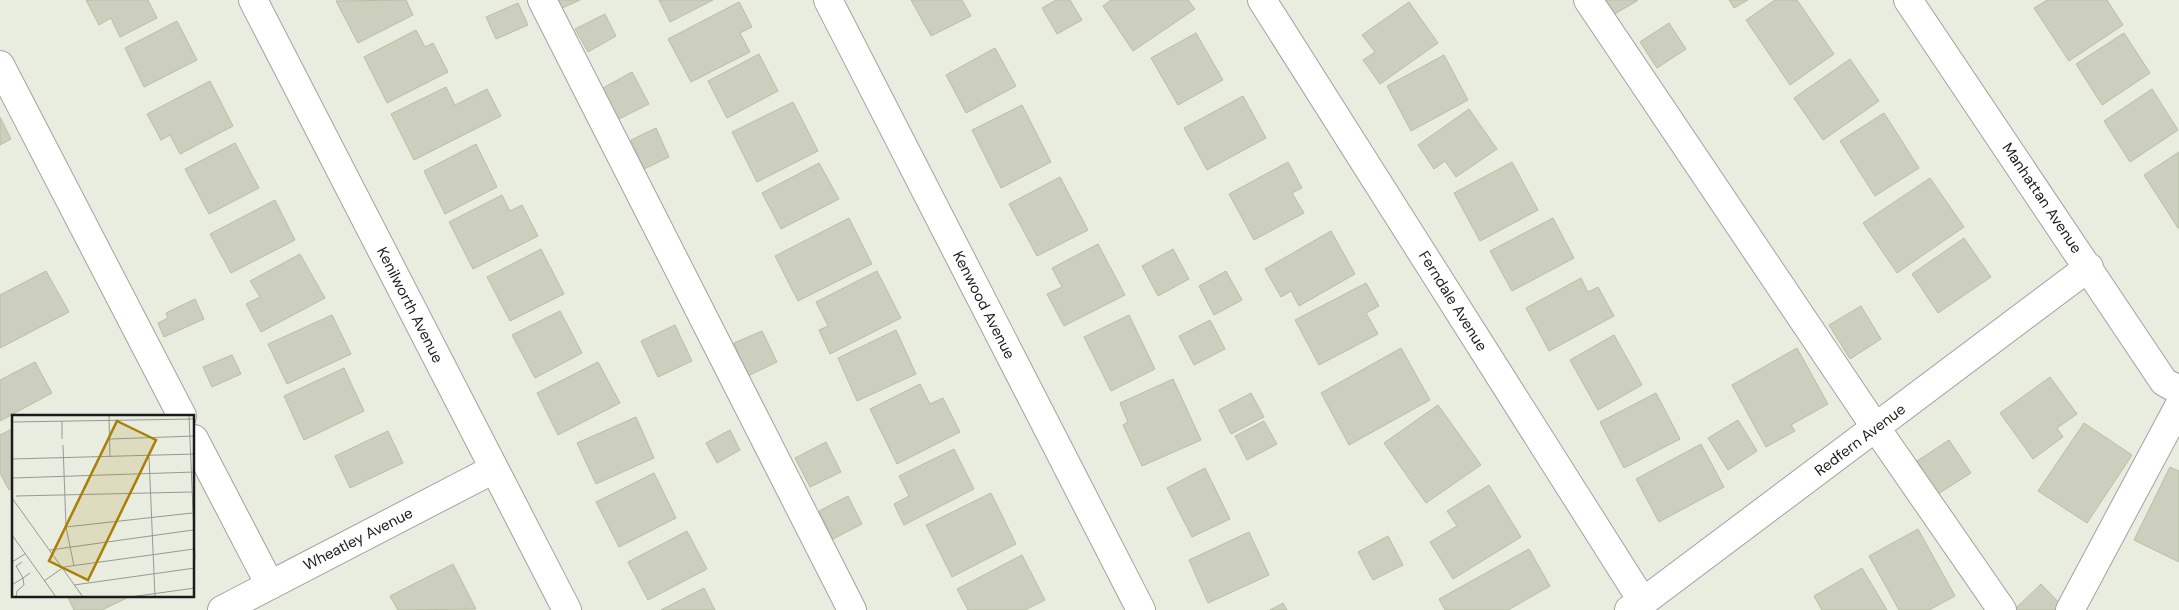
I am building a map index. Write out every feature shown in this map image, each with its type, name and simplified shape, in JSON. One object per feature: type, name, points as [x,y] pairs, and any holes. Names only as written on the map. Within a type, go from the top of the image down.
[{"type":"street","name":"Kenilworth Avenue","points":[[253,0],[567,610]]},
{"type":"street","points":[[542,0],[852,610]]},
{"type":"street","name":"Kenwood Avenue","points":[[828,0],[1141,610]]},
{"type":"street","name":"Ferndale Avenue","points":[[1262,0],[1636,606]]},
{"type":"street","points":[[1588,0],[1876,428],[2002,610]]},
{"type":"street","name":"Manhattan Avenue","points":[[1908,0],[2089,267],[2164,382],[2179,390]]},
{"type":"street","points":[[0,65],[181,415]]},
{"type":"street","name":"Redfern Avenue","points":[[1636,606],[2089,267]]},
{"type":"street","points":[[2070,610],[2179,406]]},
{"type":"street","points":[[195,441],[270,586]]},
{"type":"street","name":"Wheatley Avenue","points":[[222,610],[494,469]]},
{"type":"building","points":[[86,0],[148,0],[157,18],[120,37],[111,18],[99,25]]},
{"type":"building","points":[[406,0],[413,15],[358,43],[336,1]]},
{"type":"building","points":[[553,0],[580,0],[558,10]]},
{"type":"building","points":[[659,0],[713,0],[670,22]]},
{"type":"building","points":[[911,0],[962,0],[971,16],[931,36]]},
{"type":"building","points":[[1056,0],[1070,0],[1082,20],[1057,34],[1042,8]]},
{"type":"building","points":[[1111,0],[1188,0],[1195,9],[1133,51],[1103,6]]},
{"type":"building","points":[[1594,0],[1637,0],[1637,1],[1606,19]]},
{"type":"building","points":[[1729,0],[1748,0],[1734,8]]},
{"type":"building","points":[[1775,0],[1797,0],[1834,54],[1790,85],[1746,20]]},
{"type":"building","points":[[2047,0],[2107,0],[2123,25],[2069,61],[2034,8]]},
{"type":"building","points":[[739,2],[752,27],[740,33],[750,52],[691,82],[668,39]]},
{"type":"building","points":[[1409,2],[1438,43],[1380,84],[1363,60],[1375,52],[1362,35]]},
{"type":"building","points":[[518,3],[528,25],[496,39],[486,17]]},
{"type":"building","points":[[605,14],[616,36],[588,52],[575,29]]},
{"type":"building","points":[[177,21],[197,60],[144,87],[125,48]]},
{"type":"building","points":[[1669,23],[1686,49],[1657,68],[1640,42]]},
{"type":"building","points":[[416,30],[425,47],[433,43],[448,72],[387,103],[364,57]]},
{"type":"building","points":[[1196,33],[1223,80],[1178,105],[1151,58]]},
{"type":"building","points":[[2124,33],[2150,73],[2102,105],[2076,64]]},
{"type":"building","points":[[995,48],[1016,86],[966,113],[946,75]]},
{"type":"building","points":[[759,54],[778,91],[727,118],[708,81]]},
{"type":"building","points":[[1444,55],[1468,100],[1411,131],[1387,86]]},
{"type":"building","points":[[1850,59],[1879,101],[1823,140],[1794,98]]},
{"type":"building","points":[[632,72],[649,104],[617,120],[601,89]]},
{"type":"building","points":[[210,81],[233,126],[180,154],[170,135],[161,140],[147,114]]},
{"type":"building","points":[[446,87],[455,105],[487,89],[501,116],[414,160],[391,114]]},
{"type":"building","points":[[2152,89],[2178,130],[2130,162],[2104,121]]},
{"type":"building","points":[[1243,96],[1266,138],[1207,170],[1184,128]]},
{"type":"building","points":[[793,102],[818,151],[757,182],[732,132]]},
{"type":"building","points":[[1022,105],[1051,162],[1001,188],[972,130]]},
{"type":"building","points":[[1469,109],[1497,149],[1456,177],[1445,161],[1434,169],[1418,145]]},
{"type":"building","points":[[1884,113],[1919,168],[1875,196],[1840,141]]},
{"type":"building","points":[[0,117],[11,139],[0,145]]},
{"type":"building","points":[[656,128],[669,157],[644,169],[631,140]]},
{"type":"building","points":[[235,143],[259,188],[209,214],[185,169]]},
{"type":"building","points":[[476,144],[497,187],[445,214],[424,171]]},
{"type":"building","points":[[2179,152],[2179,228],[2178,228],[2144,175]]},
{"type":"building","points":[[1288,162],[1302,188],[1292,193],[1304,213],[1254,240],[1229,194]]},
{"type":"building","points":[[1512,162],[1538,210],[1480,241],[1454,193]]},
{"type":"building","points":[[819,163],[839,199],[781,229],[762,193]]},
{"type":"building","points":[[1060,177],[1088,230],[1037,256],[1009,204]]},
{"type":"building","points":[[1930,178],[1964,227],[1897,273],[1863,223]]},
{"type":"building","points":[[502,195],[510,211],[522,205],[538,236],[473,269],[449,222]]},
{"type":"building","points":[[275,200],[295,240],[231,273],[210,234]]},
{"type":"building","points":[[849,218],[872,264],[798,301],[775,256]]},
{"type":"building","points":[[1553,218],[1574,258],[1512,291],[1490,251]]},
{"type":"building","points":[[1331,231],[1355,274],[1299,306],[1291,291],[1281,297],[1265,269]]},
{"type":"building","points":[[1964,238],[1991,277],[1938,313],[1912,274]]},
{"type":"building","points":[[1098,244],[1125,295],[1064,326],[1047,294],[1062,287],[1052,268]]},
{"type":"building","points":[[541,249],[564,294],[510,321],[487,277]]},
{"type":"building","points":[[1173,249],[1189,279],[1158,296],[1142,266]]},
{"type":"building","points":[[300,254],[325,298],[261,332],[246,304],[260,297],[250,281]]},
{"type":"building","points":[[46,271],[69,312],[0,348],[0,295]]},
{"type":"building","points":[[877,271],[901,318],[830,354],[819,330],[828,326],[816,302]]},
{"type":"building","points":[[1226,271],[1242,300],[1214,315],[1199,286]]},
{"type":"building","points":[[1581,278],[1588,292],[1598,287],[1614,316],[1549,351],[1526,308]]},
{"type":"building","points":[[1366,283],[1379,306],[1366,313],[1378,334],[1319,365],[1295,320]]},
{"type":"building","points":[[195,299],[204,319],[164,337],[158,323],[168,318],[166,313]]},
{"type":"building","points":[[1861,306],[1881,339],[1850,359],[1829,325]]},
{"type":"building","points":[[560,311],[582,353],[535,378],[512,335]]},
{"type":"building","points":[[332,315],[351,354],[287,384],[268,344]]},
{"type":"building","points":[[1129,315],[1155,369],[1111,391],[1084,337]]},
{"type":"building","points":[[1210,320],[1225,349],[1194,365],[1179,336]]},
{"type":"building","points":[[675,325],[692,361],[658,377],[641,341]]},
{"type":"building","points":[[896,330],[916,374],[857,401],[838,358]]},
{"type":"building","points":[[762,331],[777,362],[748,376],[734,343]]},
{"type":"building","points":[[1614,335],[1642,385],[1598,410],[1570,360]]},
{"type":"building","points":[[1401,348],[1430,400],[1349,445],[1321,393]]},
{"type":"building","points":[[1797,348],[1828,404],[1791,425],[1795,431],[1766,447],[1732,385]]},
{"type":"building","points":[[232,355],[241,374],[212,387],[203,367]]},
{"type":"building","points":[[35,362],[52,393],[0,421],[0,380]]},
{"type":"building","points":[[598,362],[620,403],[558,435],[537,393]]},
{"type":"building","points":[[344,368],[364,411],[304,440],[284,396]]},
{"type":"building","points":[[2050,377],[2077,414],[2057,428],[2063,437],[2033,459],[2000,413]]},
{"type":"building","points":[[1173,379],[1201,440],[1142,466],[1123,425],[1128,422],[1120,403]]},
{"type":"building","points":[[920,384],[930,404],[943,398],[960,432],[897,464],[870,409]]},
{"type":"building","points":[[1251,393],[1264,417],[1231,434],[1219,410]]},
{"type":"building","points":[[1656,393],[1680,439],[1624,468],[1600,422]]},
{"type":"building","points":[[1438,405],[1481,465],[1426,503],[1384,443]]},
{"type":"building","points":[[636,417],[654,458],[596,484],[577,443]]},
{"type":"building","points":[[1738,420],[1757,451],[1728,470],[1708,438]]},
{"type":"building","points":[[1264,421],[1277,444],[1247,460],[1235,436]]},
{"type":"building","points":[[2084,423],[2132,455],[2087,523],[2038,491]]},
{"type":"building","points":[[12,429],[12,491],[9,490],[0,473],[0,435]]},
{"type":"building","points":[[730,430],[740,450],[717,463],[706,443]]},
{"type":"building","points":[[388,431],[403,463],[350,488],[335,456]]},
{"type":"building","points":[[1949,440],[1971,473],[1938,494],[1917,461]]},
{"type":"building","points":[[826,442],[841,472],[810,487],[795,458]]},
{"type":"building","points":[[1701,444],[1724,487],[1659,522],[1636,479]]},
{"type":"building","points":[[954,449],[974,489],[904,525],[894,504],[909,496],[899,476]]},
{"type":"building","points":[[2170,467],[2179,471],[2179,562],[2134,540]]},
{"type":"building","points":[[1205,468],[1230,519],[1192,537],[1167,488]]},
{"type":"building","points":[[654,473],[676,518],[619,547],[596,502]]},
{"type":"building","points":[[1489,485],[1521,537],[1453,579],[1430,542],[1457,526],[1447,511]]},
{"type":"building","points":[[991,493],[1016,544],[952,577],[926,525]]},
{"type":"building","points":[[848,496],[862,524],[833,539],[819,511]]},
{"type":"building","points":[[1918,529],[1955,596],[1929,610],[1899,610],[1869,556]]},
{"type":"building","points":[[687,531],[707,569],[648,600],[628,562]]},
{"type":"building","points":[[1249,532],[1269,575],[1208,603],[1189,560]]},
{"type":"building","points":[[1388,536],[1403,565],[1373,580],[1358,552]]},
{"type":"building","points":[[1529,549],[1550,586],[1508,610],[1445,610],[1439,599]]},
{"type":"building","points":[[1022,555],[1045,600],[1025,610],[968,610],[957,589]]},
{"type":"building","points":[[453,564],[476,609],[398,610],[390,596]]},
{"type":"building","points":[[1862,568],[1887,610],[1822,610],[1814,596]]},
{"type":"building","points":[[2041,584],[2061,605],[2056,610],[2015,609]]},
{"type":"building","points":[[704,588],[715,610],[661,610]]},
{"type":"building","points":[[68,598],[127,598],[102,610],[74,610]]},
{"type":"building","points":[[1283,603],[1287,610],[1270,610]]}]
